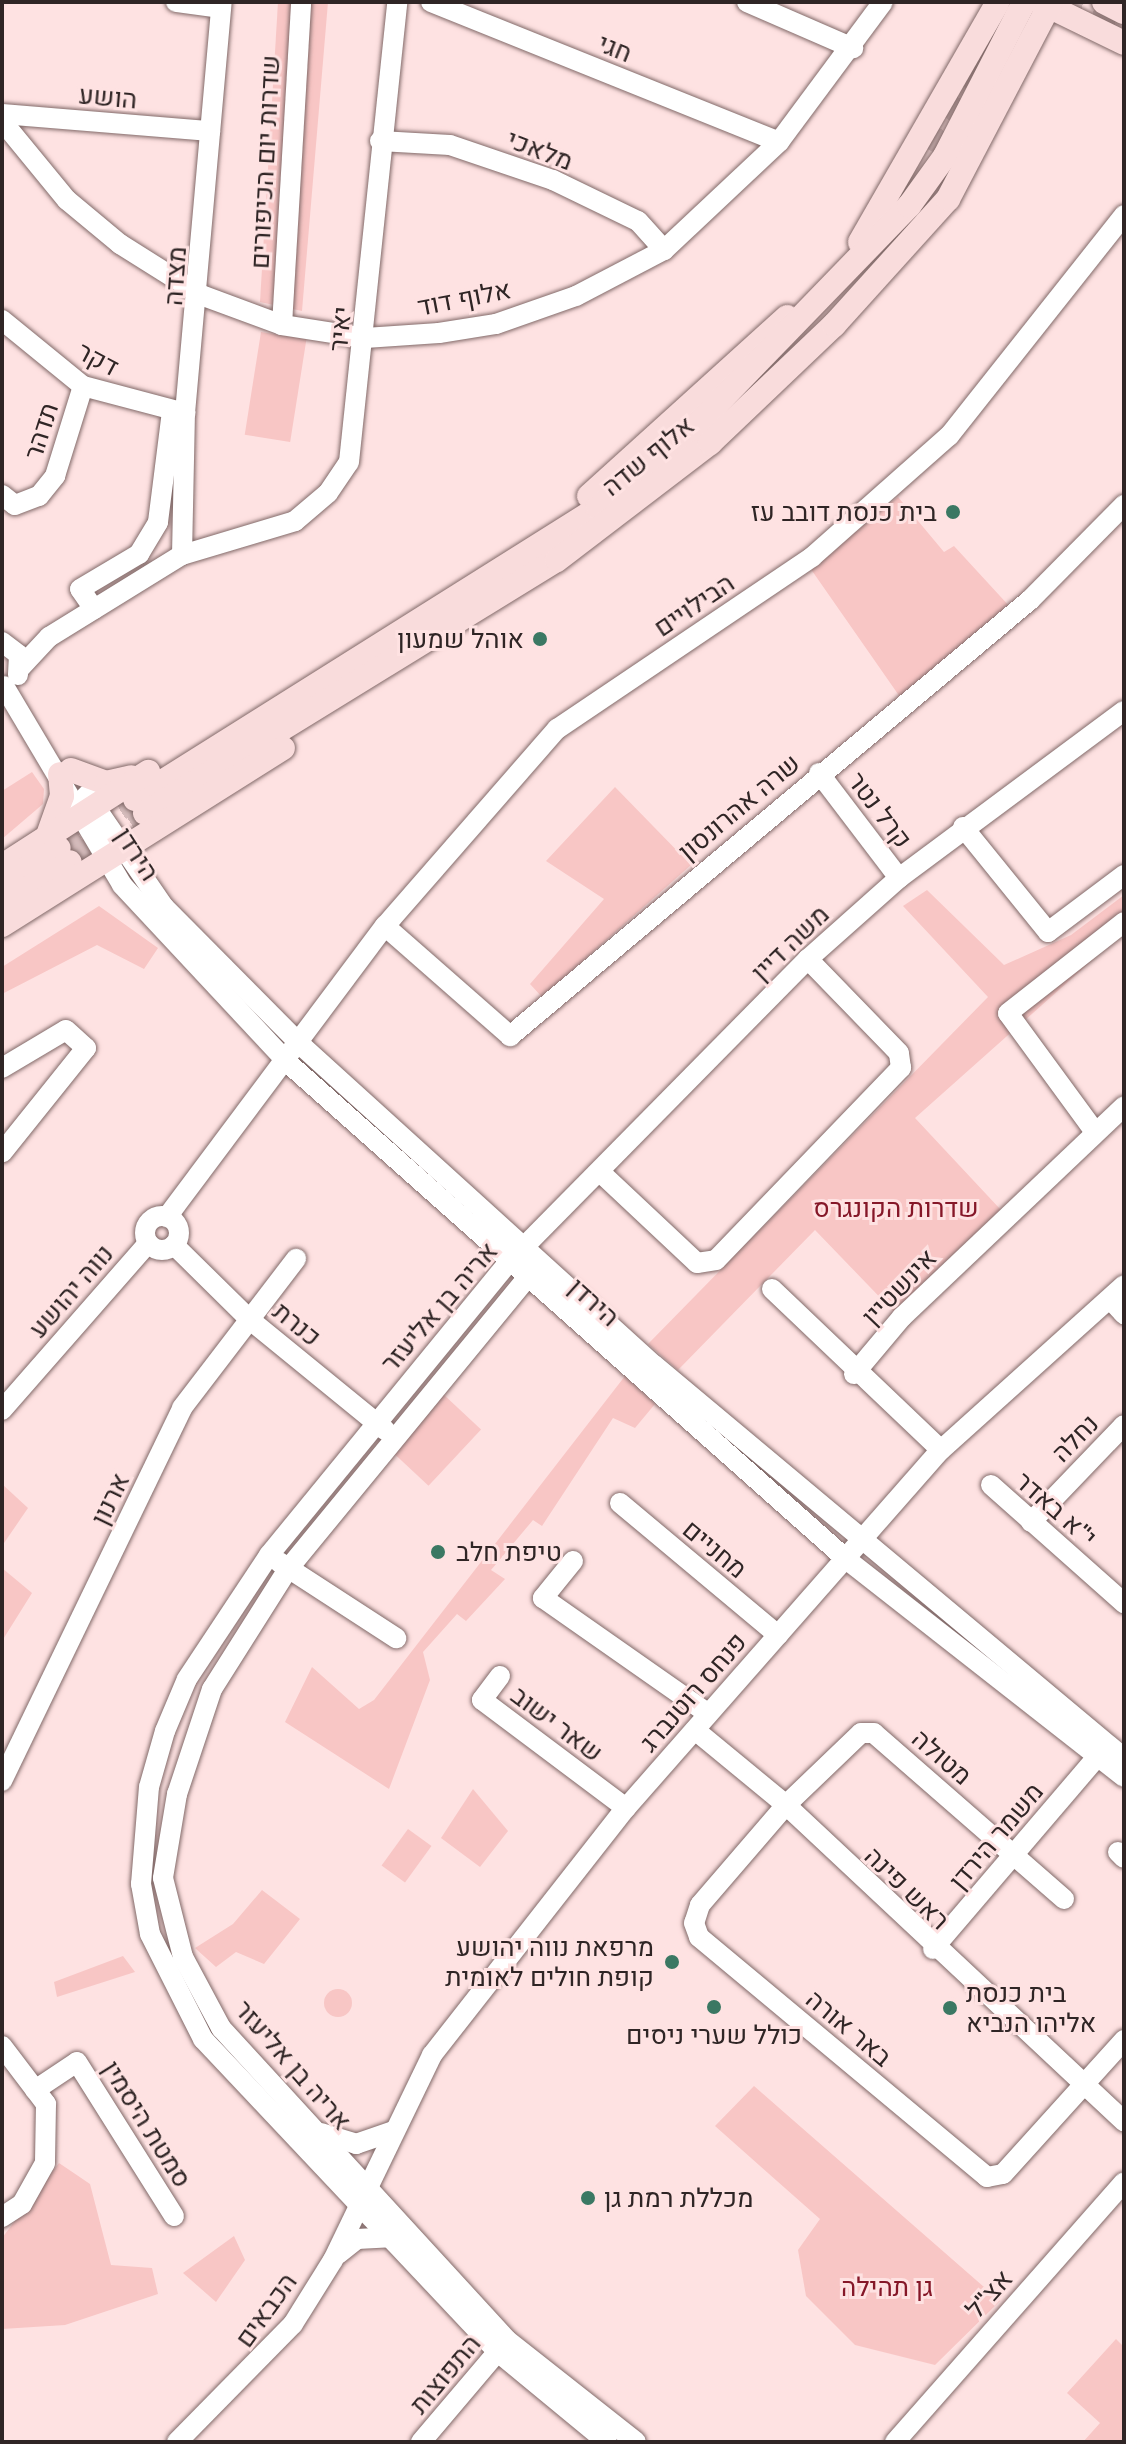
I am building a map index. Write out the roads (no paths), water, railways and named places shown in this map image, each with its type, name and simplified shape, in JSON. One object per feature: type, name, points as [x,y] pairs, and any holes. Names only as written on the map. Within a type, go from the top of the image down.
[{"type":"main road","points":[[553,526],[720,383],[856,247],[998,2]]},
{"type":"main road","name":"אלוף שדה","points":[[640,488],[750,378],[887,231],[945,156],[1024,2]]},
{"type":"main road","points":[[1104,2],[1124,12]]},
{"type":"main road","points":[[1047,4],[1124,43]]},
{"type":"main road","name":"אלוף שדה","points":[[140,806],[557,560],[640,488],[770,388],[948,199],[1047,4]]},
{"type":"main road","points":[[887,231],[931,151]]},
{"type":"main road","points":[[2,905],[59,848],[87,810],[553,526],[640,488]]},
{"type":"main road","points":[[2,925],[485,619],[586,549],[640,488]]},
{"type":"main road","points":[[59,848],[65,772],[106,783],[149,771]]},
{"type":"main road","points":[[2,866],[59,848]]},
{"type":"main road","points":[[2,884],[59,848]]},
{"type":"street","points":[[176,2],[222,5]]},
{"type":"street","name":"שדרות יום הכיפורים","points":[[282,325],[301,2]]},
{"type":"street","name":"יאיר","points":[[49,637],[182,555],[295,521],[328,493],[355,438],[380,141],[397,2]]},
{"type":"street","name":"חגי","points":[[431,2],[779,142]]},
{"type":"street","points":[[747,2],[853,48]]},
{"type":"street","name":"אלוף דוד","points":[[2,121],[67,200],[160,273],[201,295],[282,325],[365,338],[496,324],[576,296],[664,250],[779,142],[853,48],[883,2]]},
{"type":"street","name":"מצדה","points":[[94,609],[80,589],[139,554],[158,522],[201,295],[210,131],[222,5]]},
{"type":"street","name":"הושע","points":[[2,114],[210,131]]},
{"type":"street","name":"מלאכי","points":[[380,141],[450,145],[553,180],[638,221],[664,250]]},
{"type":"street","name":"הבילויים","points":[[302,1046],[385,926],[565,724],[812,557],[949,436],[1124,215]]},
{"type":"street","name":"דקר","points":[[2,320],[83,386],[179,412]]},
{"type":"street","name":"תדהר","points":[[2,495],[15,505],[39,496],[55,476],[83,386]]},
{"type":"street","name":"מצדה","points":[[179,412],[182,555]]},
{"type":"street","name":"שרה אהרונסון","points":[[385,926],[510,1036],[819,773],[1030,600],[1124,505]]},
{"type":"street","points":[[5,643],[49,637]]},
{"type":"street","points":[[11,679],[49,637]]},
{"type":"street","name":"הירדן","points":[[5,643],[11,679],[114,855],[178,949],[288,1063],[861,1543],[1124,1758]]},
{"type":"street","name":"משה דיין","points":[[516,1255],[808,959],[899,878],[963,827],[1124,711]]},
{"type":"street","name":"קרל נטר","points":[[819,773],[899,878]]},
{"type":"street","points":[[963,827],[1048,932],[1056,931],[1124,875]]},
{"type":"street","name":"הירדן","points":[[114,855],[302,1046],[516,1255]]},
{"type":"street","points":[[1095,1132],[1008,1013],[1124,922]]},
{"type":"street","points":[[600,1172],[697,1263],[716,1260],[901,1068],[899,1053],[808,959]]},
{"type":"street","points":[[2,1068],[66,1030],[86,1048],[2,1153]]},
{"type":"street","points":[[167,1217],[178,1229],[174,1245],[158,1249],[148,1243],[149,1223],[167,1217],[302,1046]]},
{"type":"street","name":"אינשטיין","points":[[854,1374],[902,1317],[1124,1106]]},
{"type":"street","name":"נווה יהושע","points":[[2,1410],[148,1243]]},
{"type":"street","name":"כנרת","points":[[174,1245],[249,1319],[394,1438]]},
{"type":"street","name":"אריה בן אליעזר","points":[[607,2442],[503,2346],[358,2206],[203,2039],[150,1934],[142,1839],[165,1731],[187,1679],[269,1555],[375,1422],[516,1255],[527,1278],[288,1569],[212,1689],[192,1740],[163,1878],[172,1926],[221,2028],[366,2186],[503,2346],[636,2442]]},
{"type":"street","name":"ארנון","points":[[2,1781],[182,1408],[296,1259]]},
{"type":"street","name":"הירדן","points":[[527,1278],[846,1559],[1124,1777]]},
{"type":"street","points":[[772,1289],[854,1374],[941,1450]]},
{"type":"street","name":"פנחס רוטנברג","points":[[366,2186],[432,2055],[626,1808],[941,1450],[1119,1299]]},
{"type":"street","name":"נחלה","points":[[1031,1522],[1124,1425]]},
{"type":"street","name":"י\"א באדר","points":[[991,1485],[1124,1603]]},
{"type":"street","name":"מחניים","points":[[620,1503],[778,1635]]},
{"type":"street","points":[[269,1555],[396,1638]]},
{"type":"street","points":[[573,1561],[543,1598],[707,1713]]},
{"type":"street","name":"שאר ישוב","points":[[500,1676],[482,1700],[626,1808]]},
{"type":"street","name":"ראש פינה","points":[[695,1730],[786,1805],[933,1949],[1124,2121]]},
{"type":"street","points":[[165,1731],[192,1740]]},
{"type":"street","name":"מטולה","points":[[786,1805],[848,1738],[874,1733],[1064,1899]]},
{"type":"street","name":"משמר הירדן","points":[[933,1949],[1098,1756]]},
{"type":"street","name":"באר אורה","points":[[786,1805],[700,1905],[699,1937],[987,2177],[1003,2174],[1084,2083]]},
{"type":"street","points":[[1084,2083],[1124,2040]]},
{"type":"street","points":[[2,2046],[46,2104],[45,2163],[22,2204],[2,2217]]},
{"type":"street","name":"סמטת היסמין","points":[[35,2090],[77,2062],[174,2216]]},
{"type":"street","points":[[310,2127],[356,2144],[393,2131]]},
{"type":"street","name":"אצ\"ל","points":[[895,2442],[1124,2182]]},
{"type":"street","name":"הכבאים","points":[[177,2442],[258,2366],[333,2260],[366,2186]]},
{"type":"street","points":[[333,2260],[357,2239],[390,2237]]},
{"type":"street","name":"התפוצות","points":[[421,2442],[503,2346]]},
{"type":"tunnel","points":[[1057,9],[1124,24]]},
{"type":"tunnel","points":[[931,151],[1002,31]]},
{"type":"tunnel","points":[[59,848],[135,799]]},
{"type":"tunnel","points":[[70,862],[145,813]]},
{"type":"place","name":"בית כנסת דובב עז","points":[[953,512]]},
{"type":"place","name":"אוהל שמעון","points":[[540,639]]},
{"type":"place","name":"טיפת חלב","points":[[438,1552]]},
{"type":"place","name":"מרפאת נווה יהושע קופת חולים לאומית","points":[[672,1962]]},
{"type":"place","name":"כולל שערי ניסים","points":[[714,2007]]},
{"type":"place","name":"בית כנסת אליהו הנביא","points":[[950,2008]]},
{"type":"place","name":"מכללת רמת גן","points":[[588,2198]]},
{"type":"park label","name":"שדרות הקונגרס","points":[[896,1208]]},
{"type":"park label","name":"גן תהילה","points":[[887,2287]]}]
